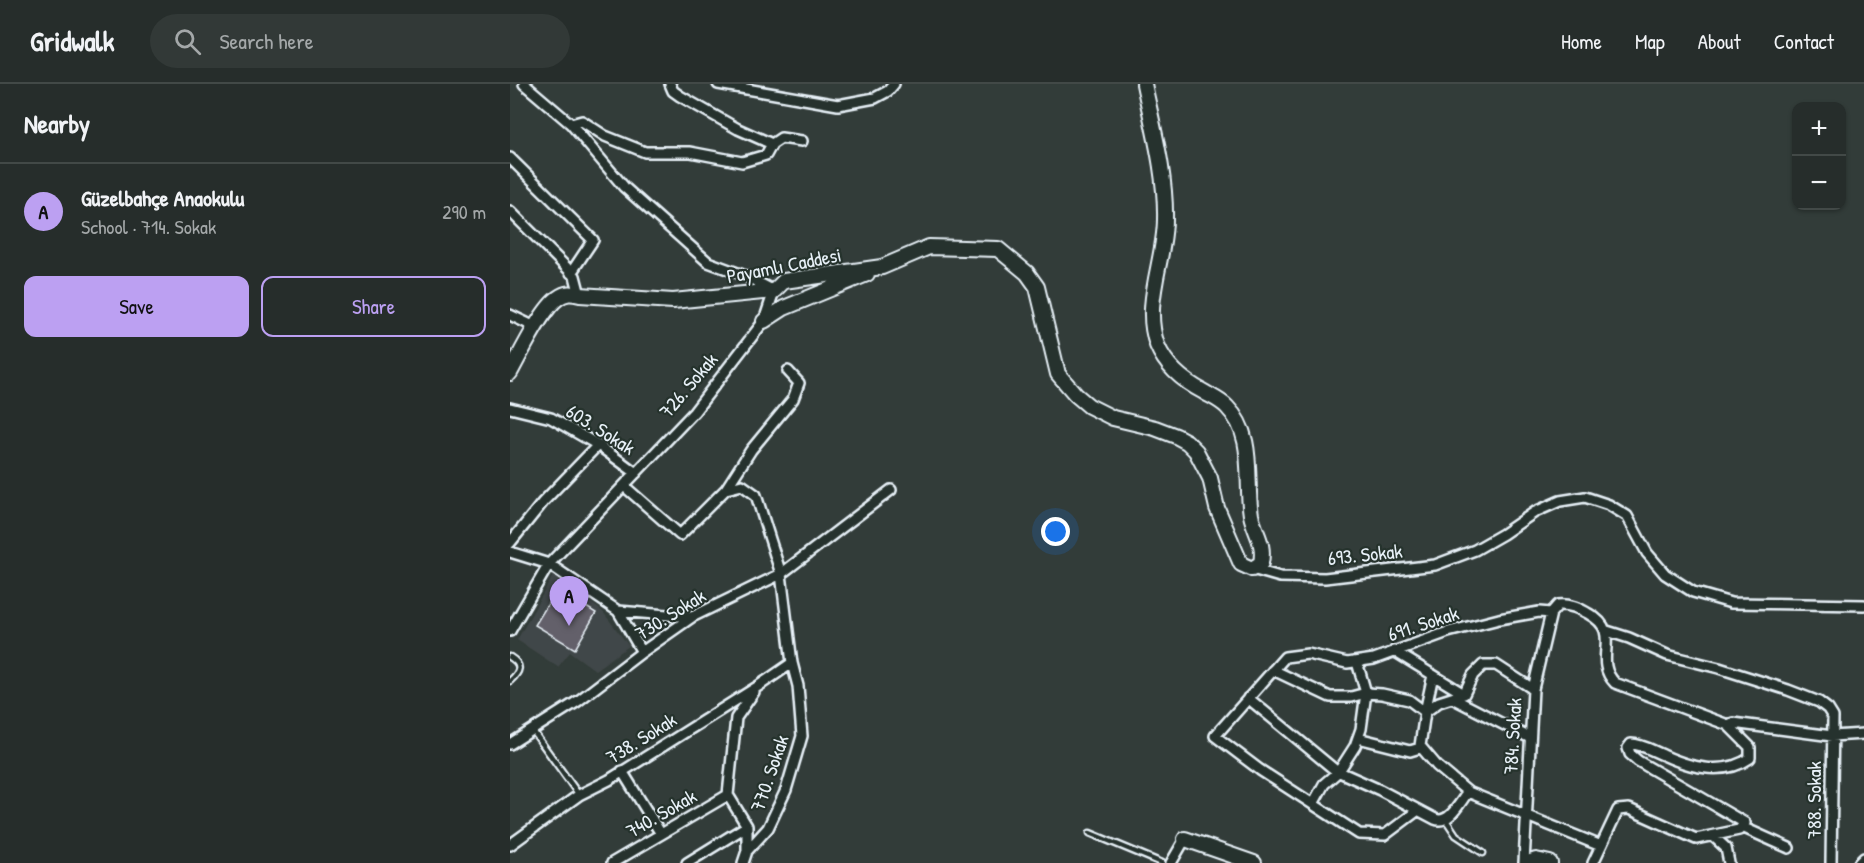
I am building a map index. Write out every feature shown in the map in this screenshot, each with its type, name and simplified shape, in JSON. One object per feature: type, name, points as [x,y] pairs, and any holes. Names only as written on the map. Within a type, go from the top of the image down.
[{"type":"street","points":[[524,84],[571,124],[624,187],[708,262],[746,276],[774,291],[764,321]]},
{"type":"street","points":[[670,84],[673,91],[680,96],[738,129],[772,144]]},
{"type":"street","points":[[718,84],[838,105],[875,98],[888,91],[894,84]]},
{"type":"street","points":[[1144,84],[1160,161],[1165,215],[1165,231],[1153,301],[1154,330],[1158,345],[1175,373],[1220,401],[1238,421],[1248,455],[1251,516],[1263,551],[1261,563],[1252,569]]},
{"type":"street","points":[[571,124],[582,121],[605,136],[645,153],[690,152],[742,162],[766,156],[772,144],[781,138],[802,141]]},
{"type":"street","points":[[510,158],[593,240],[571,273]]},
{"type":"street","points":[[510,211],[574,276],[580,295]]},
{"type":"street","name":"Payamlı Caddesi","points":[[510,373],[535,327],[557,298],[570,292],[580,295],[673,301],[774,291],[784,281],[882,267],[929,248],[998,249],[1027,273],[1037,287],[1052,355],[1058,374],[1067,387],[1089,406],[1113,418],[1155,428],[1187,442],[1203,463],[1210,478],[1218,508],[1241,564],[1252,569]]},
{"type":"street","name":"726. Sokak","points":[[510,631],[549,564],[694,412],[764,321],[784,308],[882,267]]},
{"type":"street","points":[[510,315],[535,327]]},
{"type":"street","points":[[624,486],[680,535],[726,489],[751,450],[793,399],[799,383],[788,371]]},
{"type":"street","name":"603. Sokak","points":[[510,408],[551,418],[598,445],[636,473]]},
{"type":"street","points":[[510,543],[543,502],[598,445]]},
{"type":"street","points":[[726,489],[742,485],[756,495],[781,574],[792,663]]},
{"type":"street","name":"730. Sokak","points":[[510,744],[578,701],[692,617],[781,574],[891,490]]},
{"type":"street","name":"693. Sokak","points":[[1252,569],[1280,577],[1325,578],[1436,566],[1475,550],[1535,512],[1560,501],[1585,497],[1609,505],[1627,516],[1647,553],[1665,574],[1693,591],[1731,603],[1864,605]]},
{"type":"street","points":[[510,552],[549,564],[618,611],[642,652]]},
{"type":"street","name":"691. Sokak","points":[[1273,670],[1286,657],[1308,654],[1347,663],[1357,662],[1448,632],[1499,619],[1539,612],[1551,614],[1558,606],[1567,605],[1595,617],[1607,631]]},
{"type":"street","points":[[618,611],[692,617]]},
{"type":"street","name":"784. Sokak","points":[[1526,863],[1533,689],[1551,614]]},
{"type":"street","points":[[1593,863],[1618,810],[1629,809],[1696,839],[1739,830],[1745,823],[1638,761],[1628,750],[1630,745],[1634,743],[1681,763],[1706,769],[1738,765],[1750,758],[1751,751],[1750,747],[1728,725],[1615,683],[1608,673],[1604,655],[1607,631]]},
{"type":"street","name":"788. Sokak","points":[[1607,631],[1667,655],[1719,668],[1819,702],[1828,709],[1833,717],[1831,863]]},
{"type":"street","points":[[1394,651],[1464,694]]},
{"type":"street","points":[[1313,804],[1324,784],[1339,771],[1361,729],[1366,693],[1357,662]]},
{"type":"street","name":"738. Sokak","points":[[510,845],[579,795],[622,771],[792,663]]},
{"type":"street","name":"770. Sokak","points":[[747,851],[768,828],[786,790],[802,736],[798,686],[792,663]]},
{"type":"street","points":[[1425,712],[1438,702],[1454,699],[1464,694],[1473,675],[1484,664],[1496,664],[1533,689]]},
{"type":"street","points":[[1417,811],[1385,835],[1359,834],[1260,770],[1215,736],[1273,670],[1330,697],[1352,697],[1366,693],[1409,700],[1425,712]]},
{"type":"street","points":[[1358,738],[1410,751],[1420,748],[1433,675]]},
{"type":"street","points":[[743,863],[747,851],[747,826],[728,795],[736,718],[757,687]]},
{"type":"street","points":[[1248,698],[1339,771],[1440,821],[1446,820],[1468,792]]},
{"type":"street","points":[[1454,699],[1530,738]]},
{"type":"street","points":[[1728,725],[1733,723],[1832,736],[1864,734]]},
{"type":"street","points":[[1420,746],[1437,766],[1468,792],[1527,814],[1601,846]]},
{"type":"street","points":[[622,771],[661,834]]},
{"type":"street","name":"740. Sokak","points":[[612,863],[728,795]]},
{"type":"street","points":[[687,863],[747,826]]},
{"type":"street","points":[[1742,827],[1788,848]]},
{"type":"street","points":[[1713,836],[1726,848],[1729,863]]},
{"type":"street","points":[[1171,863],[1185,838],[1254,863]]},
{"type":"street","points":[[1859,863],[1864,858]]},
{"type":"street","points":[[1526,863],[1536,860],[1550,863]]},
{"type":"lane","points":[[510,657],[518,663],[520,669],[510,681]]},
{"type":"lane","points":[[533,731],[579,795]]},
{"type":"lane","points":[[1446,820],[1456,835],[1483,853]]},
{"type":"lane","points":[[1090,833],[1162,863]]},
{"type":"shaded area","points":[[554,574],[603,612],[629,646],[595,670],[570,652],[558,667],[517,640]]},
{"type":"building","points":[[557,589],[596,613],[575,649],[535,625]]},
{"type":"place","name":"Güzelbahçe Anaokulu","points":[[569,626]]}]
